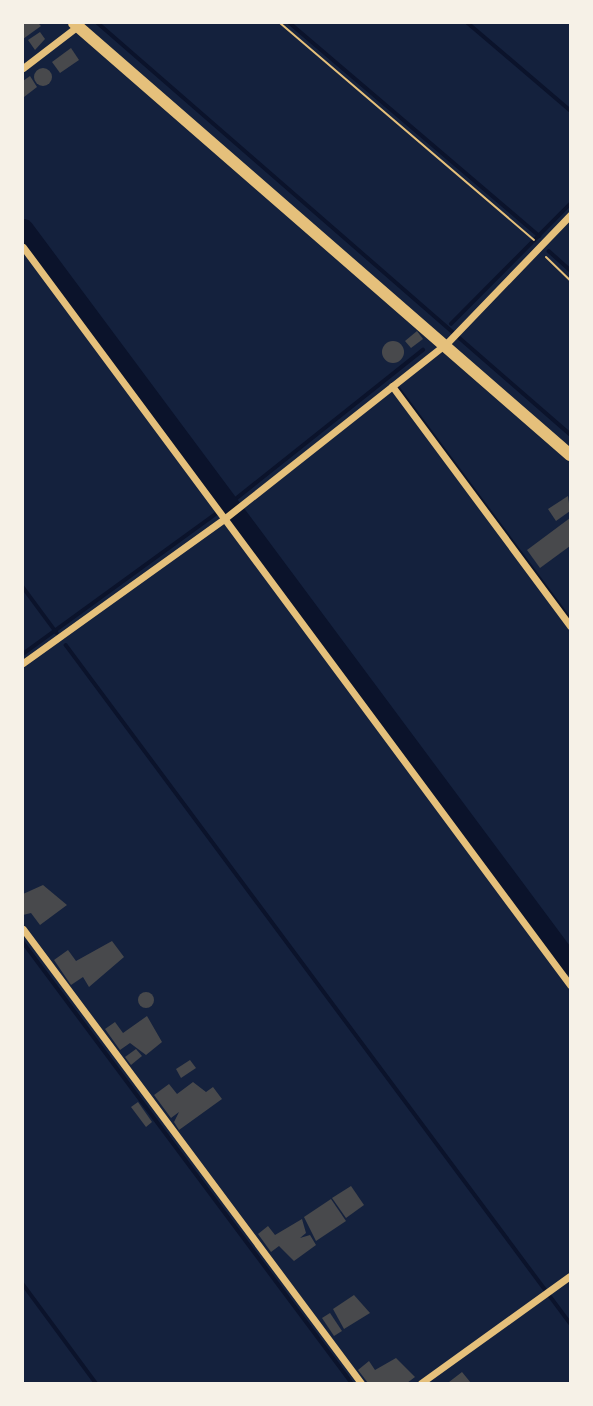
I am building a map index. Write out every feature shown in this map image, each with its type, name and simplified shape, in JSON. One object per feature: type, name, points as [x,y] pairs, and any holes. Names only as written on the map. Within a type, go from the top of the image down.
[{"type":"main road","points":[[76,24],[454,335],[570,455]]},
{"type":"street","points":[[23,68],[76,24]]},
{"type":"street","points":[[23,663],[222,514],[240,506],[392,386],[454,335],[570,215]]},
{"type":"street","points":[[23,247],[570,985]]},
{"type":"street","points":[[392,386],[570,626]]},
{"type":"street","points":[[23,929],[360,1383]]},
{"type":"street","points":[[421,1383],[570,1276]]},
{"type":"path","points":[[280,23],[532,238]]},
{"type":"path","points":[[537,249],[570,280]]},
{"type":"building","points":[[23,23],[38,23],[41,26],[23,39]]},
{"type":"building","points":[[40,32],[45,39],[35,50],[28,40]]},
{"type":"building","points":[[71,48],[79,60],[60,73],[52,62]]},
{"type":"building","points":[[43,68],[49,71],[52,77],[49,83],[43,86],[37,83],[34,77],[37,71]]},
{"type":"building","points":[[30,76],[37,87],[24,97],[23,81]]},
{"type":"building","points":[[417,331],[423,339],[411,348],[405,341]]},
{"type":"building","points":[[393,341],[401,344],[404,352],[401,360],[393,363],[385,360],[382,352],[385,344]]},
{"type":"building","points":[[568,496],[570,511],[556,521],[548,509]]},
{"type":"building","points":[[570,518],[570,546],[540,568],[527,550]]},
{"type":"building","points":[[43,885],[67,905],[40,925],[31,913],[23,915],[23,894]]},
{"type":"building","points":[[112,941],[124,957],[89,987],[83,977],[71,985],[54,960],[68,950],[76,961]]},
{"type":"building","points":[[143,992],[149,992],[154,1000],[152,1006],[143,1008],[138,1003],[138,997]]},
{"type":"building","points":[[147,1016],[162,1042],[146,1055],[130,1043],[120,1050],[105,1029],[115,1022],[123,1033]]},
{"type":"building","points":[[136,1049],[142,1056],[131,1065],[125,1057]]},
{"type":"building","points":[[190,1060],[196,1068],[181,1078],[176,1069]]},
{"type":"building","points":[[193,1082],[206,1092],[213,1087],[222,1099],[179,1130],[174,1122],[179,1112],[171,1118],[154,1095],[169,1084],[177,1094]]},
{"type":"building","points":[[138,1102],[152,1122],[146,1127],[131,1107]]},
{"type":"building","points":[[351,1186],[364,1205],[346,1218],[332,1198]]},
{"type":"building","points":[[331,1199],[346,1221],[316,1241],[304,1217]]},
{"type":"building","points":[[302,1219],[306,1233],[300,1238],[310,1235],[316,1245],[294,1261],[279,1246],[271,1252],[258,1234],[268,1226],[275,1235]]},
{"type":"building","points":[[354,1295],[370,1313],[344,1329],[333,1309]]},
{"type":"building","points":[[330,1313],[342,1331],[334,1336],[322,1318]]},
{"type":"building","points":[[396,1358],[415,1377],[407,1383],[368,1383],[358,1370],[369,1361],[375,1370]]},
{"type":"building","points":[[462,1372],[471,1383],[439,1383],[449,1382]]},
{"type":"waterway","points":[[98,23],[570,434]]},
{"type":"waterway","points":[[290,23],[539,236]]},
{"type":"waterway","points":[[468,23],[570,110]]},
{"type":"waterway","points":[[451,324],[570,204]]},
{"type":"waterway","points":[[23,229],[570,964]]},
{"type":"waterway","points":[[549,251],[570,270]]},
{"type":"waterway","points":[[23,654],[228,505],[423,350]]},
{"type":"waterway","points":[[399,389],[570,619]]},
{"type":"waterway","points":[[23,587],[57,633]]},
{"type":"waterway","points":[[66,645],[570,1323]]},
{"type":"waterway","points":[[23,942],[352,1383]]},
{"type":"waterway","points":[[23,1284],[96,1383]]}]
